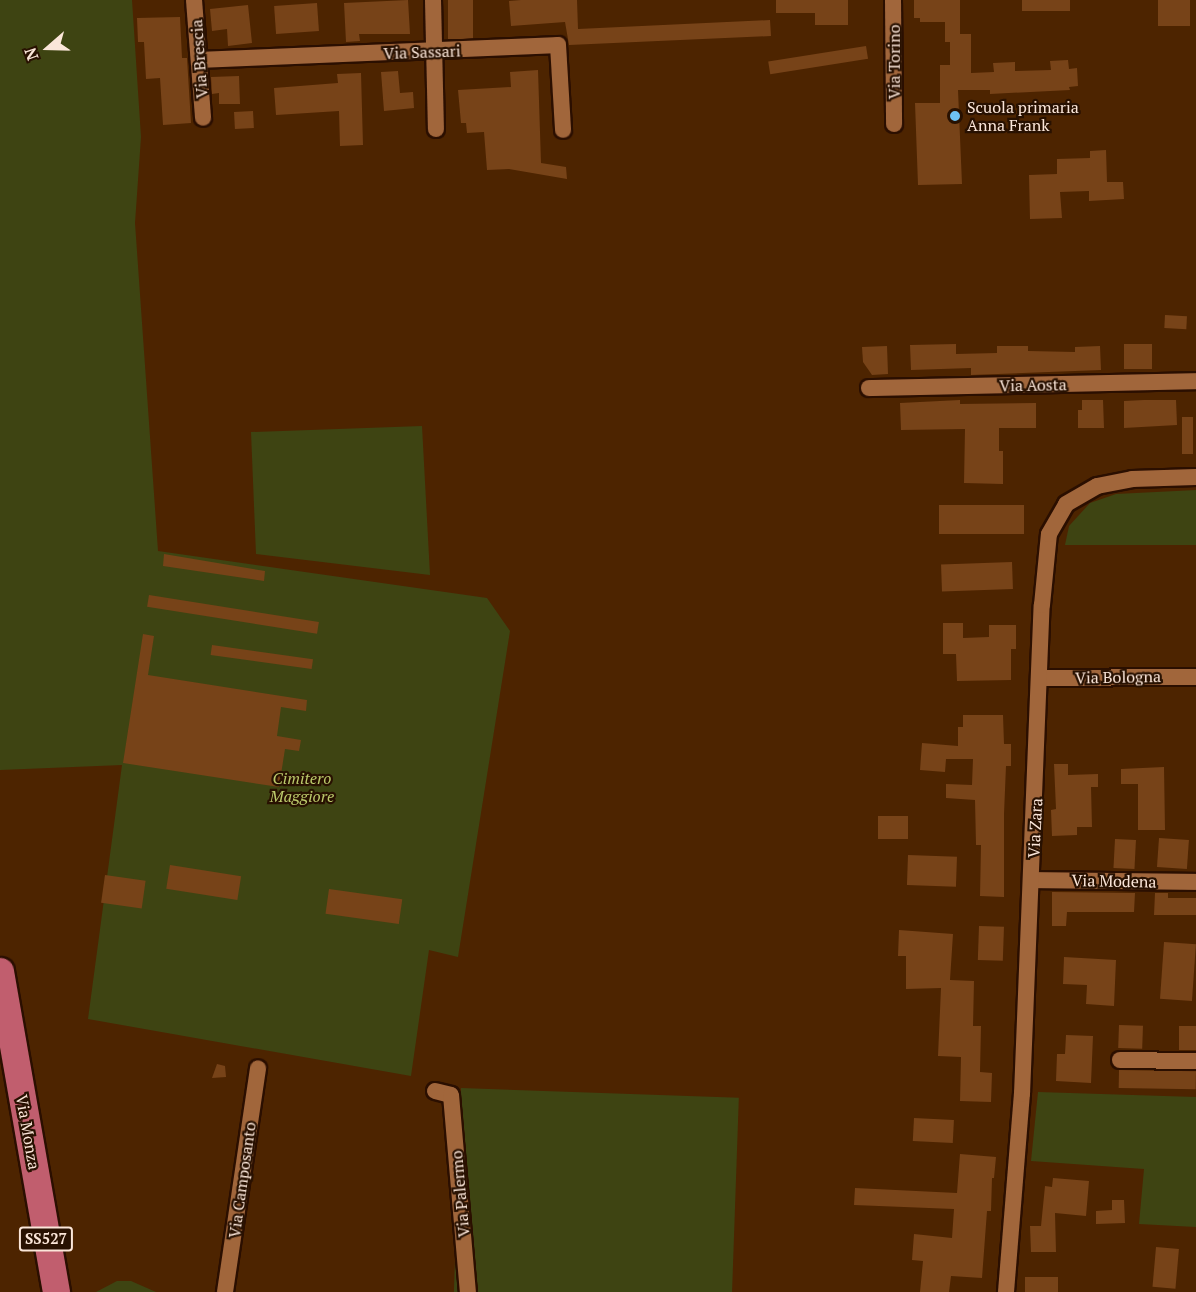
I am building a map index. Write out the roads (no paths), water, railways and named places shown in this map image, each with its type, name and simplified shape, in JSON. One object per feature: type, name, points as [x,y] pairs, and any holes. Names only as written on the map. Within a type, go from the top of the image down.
[{"type":"main road","name":"Via Monza","points":[[0,971],[2,996],[56,1292]]},
{"type":"street","name":"Via Brescia","points":[[194,0],[203,118]]},
{"type":"street","points":[[433,0],[436,129]]},
{"type":"street","name":"Via Torino","points":[[893,0],[894,124]]},
{"type":"street","name":"Via Sassari","points":[[200,60],[436,52],[558,45],[563,130]]},
{"type":"street","name":"Via Aosta","points":[[869,388],[1196,381]]},
{"type":"street","name":"Via Zara","points":[[1006,1292],[1021,1117],[1033,880],[1042,605],[1049,534],[1066,504],[1088,490],[1108,483],[1196,477]]},
{"type":"street","name":"Via Bologna","points":[[1040,678],[1196,677]]},
{"type":"street","name":"Via Modena","points":[[1033,880],[1196,882]]},
{"type":"street","points":[[1120,1060],[1196,1061]]},
{"type":"street","name":"Via Camposanto","points":[[225,1292],[258,1068]]},
{"type":"street","name":"Via Palermo","points":[[443,1093],[468,1292]]},
{"type":"place","name":"Scuola primaria Anna Frank","points":[[955,116]]},
{"type":"park label","name":"Cimitero Maggiore","points":[[302,787]]}]
